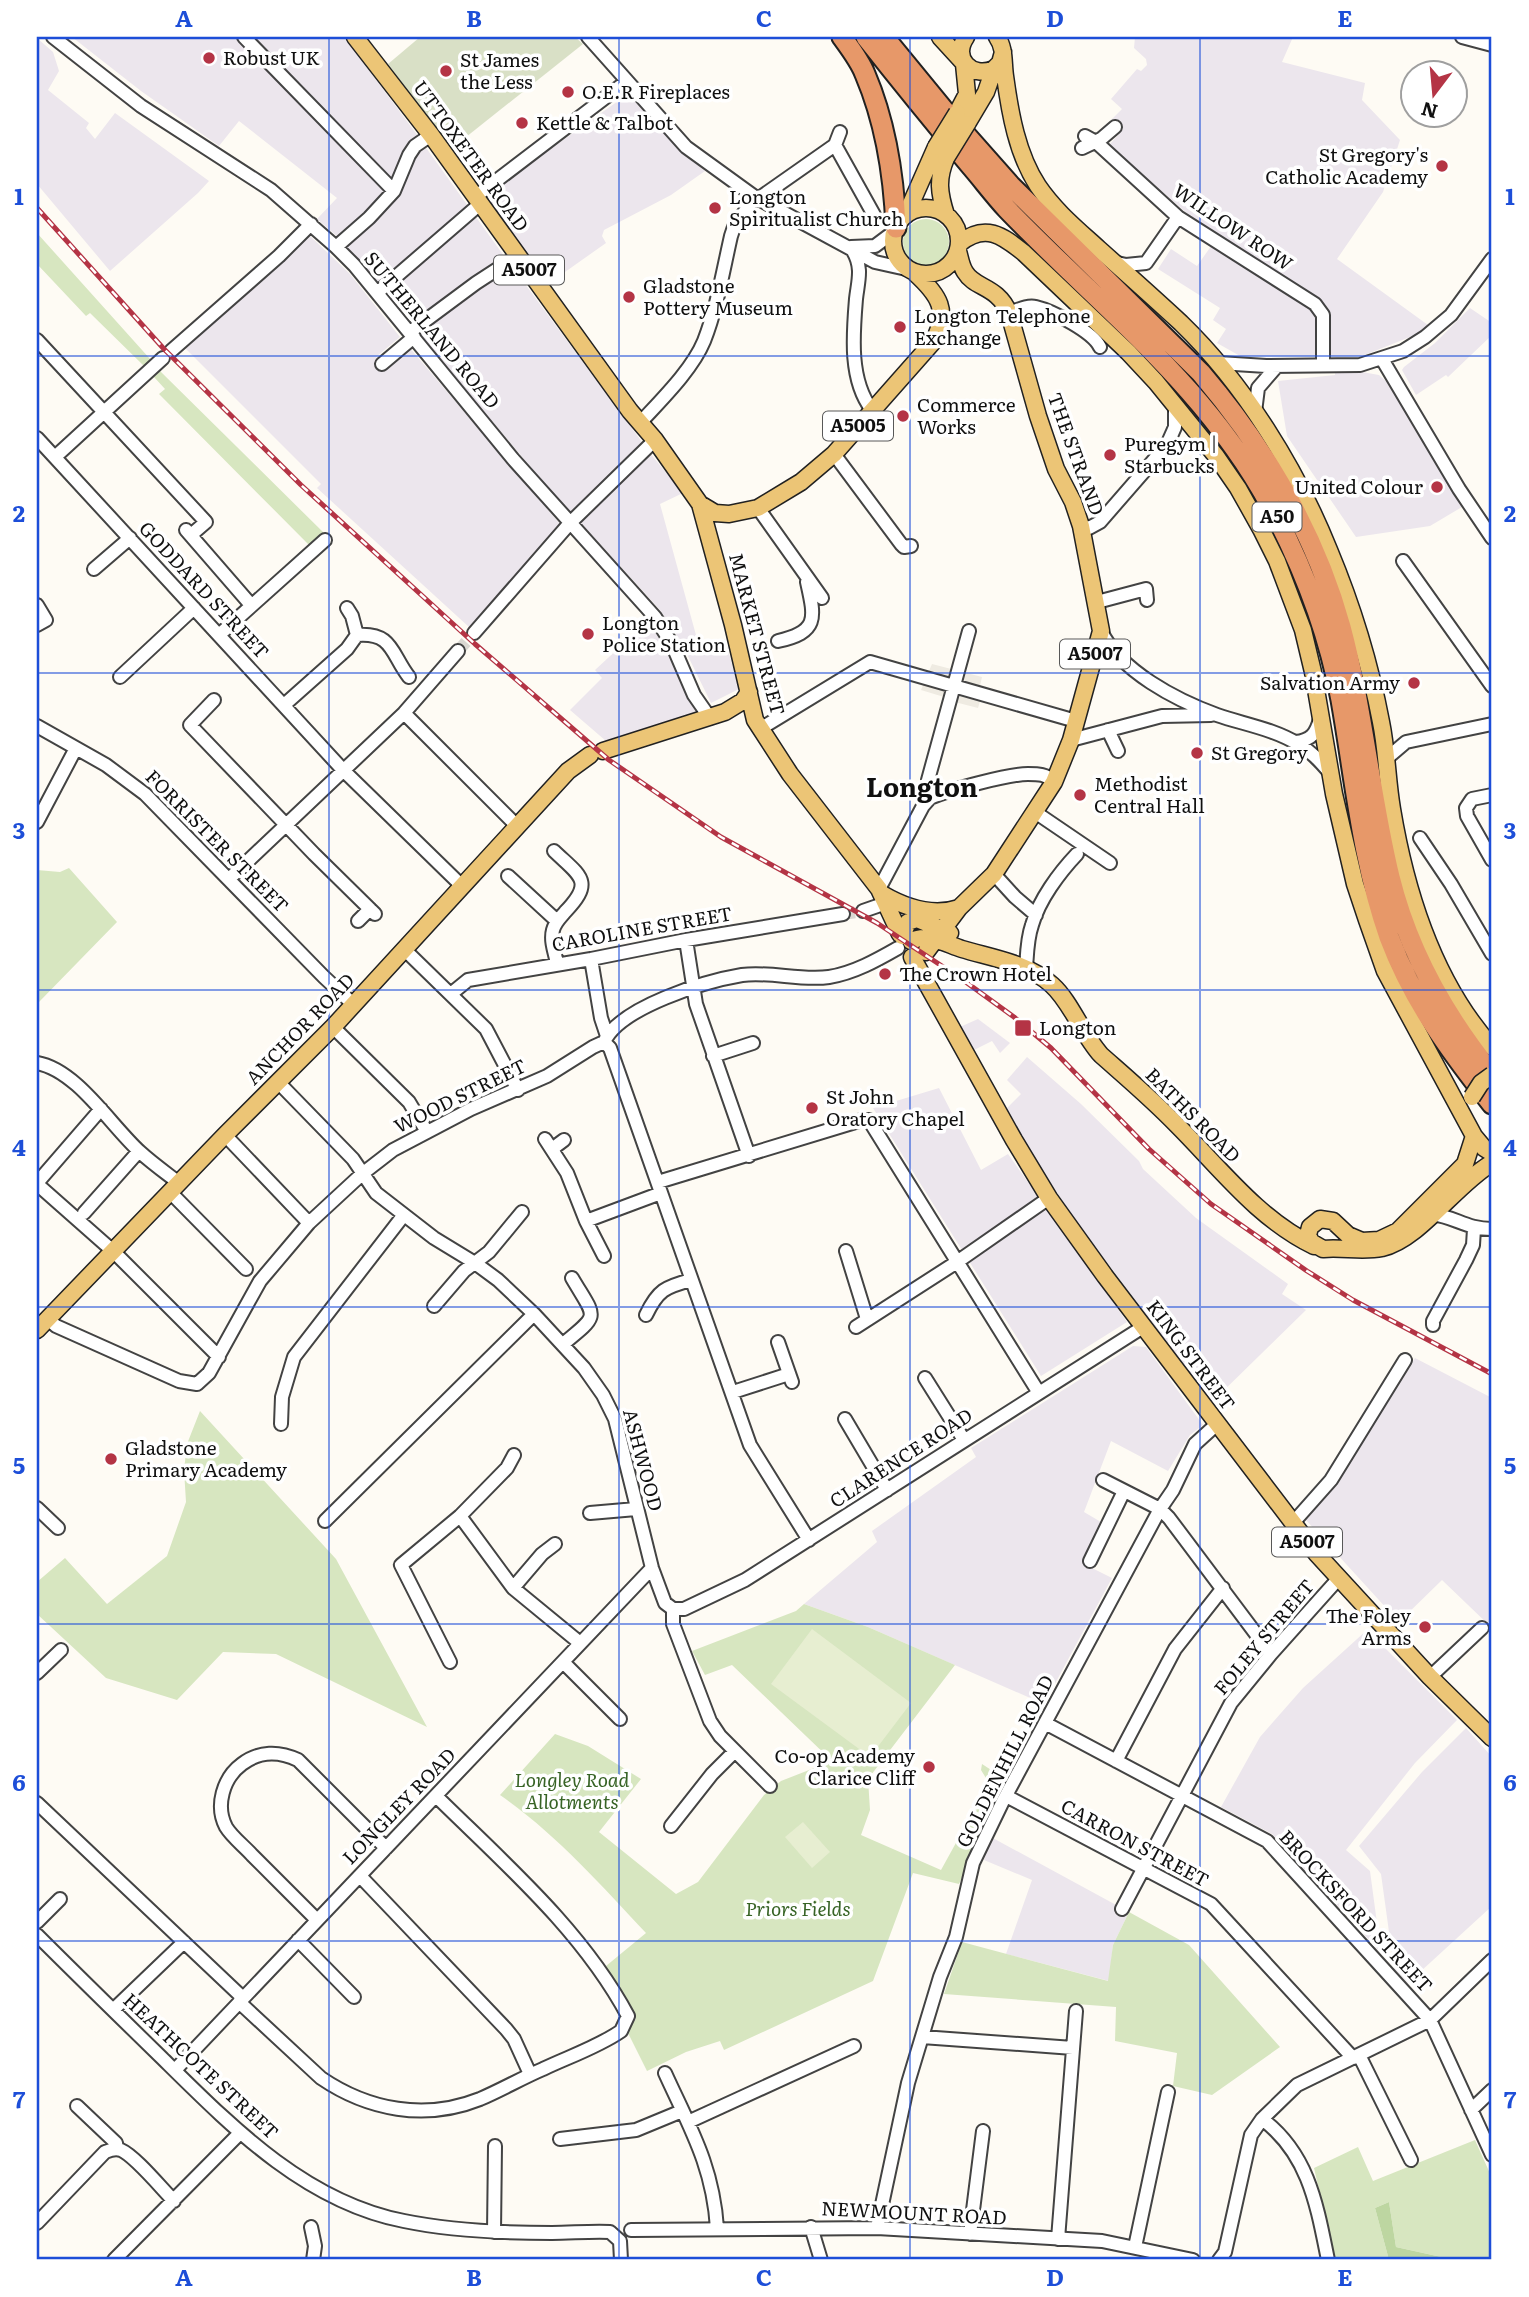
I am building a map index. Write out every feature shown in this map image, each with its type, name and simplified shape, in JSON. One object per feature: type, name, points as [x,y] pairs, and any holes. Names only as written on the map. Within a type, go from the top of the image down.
[{"type":"highway","points":[[842,37],[865,72],[878,115],[899,225]]},
{"type":"highway","name":"A50","points":[[866,37],[1004,206],[1170,367],[1245,462],[1275,514],[1316,608],[1340,697],[1370,870],[1390,939],[1433,1027],[1492,1104]]},
{"type":"highway","name":"A50","points":[[884,37],[1011,186],[1201,373],[1228,404],[1287,493],[1311,544],[1340,624],[1352,673],[1390,878],[1405,924],[1438,996],[1492,1074]]},
{"type":"main road","points":[[940,37],[963,62],[977,72],[994,69]]},
{"type":"main road","points":[[962,119],[967,94],[960,49],[966,37]]},
{"type":"main road","name":"UTTOXETER ROAD","points":[[362,39],[700,504]]},
{"type":"main road","points":[[959,247],[953,261],[944,270],[929,275],[913,272],[896,255],[893,242],[899,225],[962,119],[986,92],[994,69],[1000,63],[1001,41]]},
{"type":"main road","name":"A50","points":[[1001,41],[1012,121],[1031,173],[1055,209],[1180,322],[1219,363],[1275,444],[1329,549],[1360,640],[1383,730],[1400,856],[1411,896],[1451,989],[1476,1028],[1492,1046]]},
{"type":"main road","points":[[941,153],[940,195],[946,215]]},
{"type":"main road","points":[[899,225],[923,208],[937,209],[946,215]]},
{"type":"main road","name":"A5007","points":[[946,215],[957,228],[959,247]]},
{"type":"main road","name":"A50","points":[[959,247],[974,234],[982,232],[1007,239],[1128,352],[1175,405],[1238,488],[1277,561],[1303,630],[1313,672],[1329,773],[1355,884],[1385,971],[1471,1129]]},
{"type":"main road","name":"THE STRAND","points":[[959,247],[965,274],[995,293],[1009,313],[1038,416],[1056,469],[1073,502],[1081,526],[1101,631],[1071,740],[1054,782],[994,874],[959,908]]},
{"type":"main road","name":"A5005","points":[[711,543],[725,524],[801,482],[834,454],[933,342],[943,320],[942,308],[927,283],[913,272]]},
{"type":"main road","name":"A5005","points":[[700,504],[715,513],[729,514],[755,509]]},
{"type":"main road","name":"MARKET STREET","points":[[700,504],[758,724],[836,836],[882,895]]},
{"type":"main road","name":"ANCHOR ROAD","points":[[42,1324],[333,1027],[568,771],[596,753],[718,715],[743,701],[749,692]]},
{"type":"main road","points":[[718,715],[758,724]]},
{"type":"main road","points":[[882,895],[897,903],[937,913],[959,908]]},
{"type":"main road","name":"A5007","points":[[882,895],[918,948],[959,908]]},
{"type":"main road","name":"BATHS ROAD","points":[[918,948],[961,949],[987,955],[1026,969],[1052,985],[1101,1055],[1178,1126],[1234,1187],[1294,1236],[1314,1246],[1323,1249],[1331,1247],[1360,1250],[1384,1247],[1413,1231],[1450,1195],[1492,1163]]},
{"type":"main road","name":"KING STREET","points":[[918,948],[974,1070],[1049,1198],[1143,1327],[1292,1524],[1430,1677],[1489,1729]]},
{"type":"main road","points":[[1280,1224],[1313,1223],[1325,1219],[1362,1241],[1379,1240],[1398,1231],[1465,1164],[1471,1129],[1469,1105],[1481,1083],[1492,1074]]},
{"type":"main road","points":[[1471,1129],[1484,1148],[1492,1153]]},
{"type":"main road","points":[[1313,1223],[1308,1235],[1314,1246]]},
{"type":"main road","points":[[1331,1247],[1339,1237],[1337,1226]]},
{"type":"street","name":"SUTHERLAND ROAD","points":[[53,37],[141,106],[271,190],[336,247],[412,334],[513,459],[655,617],[672,644],[694,695],[718,715]]},
{"type":"street","points":[[244,37],[394,191]]},
{"type":"street","points":[[588,37],[686,147],[756,198],[875,262],[913,272]]},
{"type":"street","points":[[1462,37],[1492,45]]},
{"type":"street","points":[[377,293],[478,201],[627,81]]},
{"type":"street","name":"WILLOW ROW","points":[[1115,127],[1088,142],[1178,217],[1315,304],[1323,315],[1323,365]]},
{"type":"street","points":[[640,423],[672,387],[704,343],[734,227],[756,198],[835,145],[840,132]]},
{"type":"street","points":[[336,247],[394,191],[409,155],[415,146],[431,135]]},
{"type":"street","points":[[835,145],[871,199],[874,215]]},
{"type":"street","points":[[1113,261],[1126,265],[1146,263],[1178,217]]},
{"type":"street","points":[[55,457],[279,256],[311,224]]},
{"type":"street","points":[[848,248],[875,246],[899,225]]},
{"type":"street","points":[[848,248],[860,270],[856,300],[855,362],[860,389],[872,410]]},
{"type":"street","points":[[383,364],[412,334],[476,283],[519,255]]},
{"type":"street","points":[[1219,363],[1277,366],[1360,365],[1403,351],[1451,315],[1492,259]]},
{"type":"street","points":[[1009,313],[1027,307],[1058,311],[1089,332],[1101,347]]},
{"type":"street","points":[[37,340],[103,413],[206,513],[206,522],[188,532],[251,605]]},
{"type":"street","points":[[1382,359],[1492,538]]},
{"type":"street","points":[[1255,412],[1258,388],[1277,366]]},
{"type":"street","points":[[1081,526],[1089,528],[1100,522],[1167,445],[1175,427],[1175,405]]},
{"type":"street","name":"GODDARD STREET","points":[[37,438],[343,769],[463,887]]},
{"type":"street","points":[[474,633],[570,523],[655,440]]},
{"type":"street","points":[[834,454],[901,544],[904,547],[911,546]]},
{"type":"street","points":[[755,509],[822,598]]},
{"type":"street","points":[[94,569],[130,538]]},
{"type":"street","points":[[219,635],[251,605],[321,549]]},
{"type":"street","points":[[1402,561],[1492,686]]},
{"type":"street","points":[[778,641],[796,637],[809,628],[813,619],[805,575]]},
{"type":"street","points":[[1097,602],[1146,589],[1147,600]]},
{"type":"street","points":[[37,605],[46,620],[37,625]]},
{"type":"street","points":[[120,677],[194,608]]},
{"type":"street","points":[[347,608],[357,635]]},
{"type":"street","points":[[930,797],[928,780],[969,631]]},
{"type":"street","points":[[1101,631],[1112,649],[1138,672],[1175,696],[1218,715],[1296,742],[1314,755],[1329,773]]},
{"type":"street","points":[[284,705],[347,649],[357,635],[367,634],[383,638],[406,659],[409,677]]},
{"type":"street","points":[[229,879],[404,713],[458,651]]},
{"type":"street","points":[[758,724],[870,662],[1076,721]]},
{"type":"street","points":[[1162,716],[1175,696]]},
{"type":"street","points":[[214,700],[190,725],[372,911],[358,921]]},
{"type":"street","points":[[404,713],[517,826]]},
{"type":"street","points":[[1071,740],[1162,716],[1218,715]]},
{"type":"street","points":[[1296,742],[1310,738],[1320,719]]},
{"type":"street","points":[[1386,759],[1406,742],[1492,724]]},
{"type":"street","name":"FORRISTER STREET","points":[[37,726],[106,765],[145,794],[324,977],[354,1004]]},
{"type":"street","points":[[1108,730],[1118,751]]},
{"type":"street","points":[[1383,730],[1406,742]]},
{"type":"street","points":[[37,822],[76,748]]},
{"type":"street","points":[[863,911],[882,895],[923,806],[930,797],[1025,774],[1043,774],[1054,782]]},
{"type":"street","points":[[1492,795],[1472,799],[1466,808],[1467,816],[1492,860]]},
{"type":"street","points":[[1035,812],[1110,863]]},
{"type":"street","points":[[1420,838],[1437,874],[1488,934],[1492,954]]},
{"type":"street","points":[[554,851],[580,876],[582,888],[578,899],[557,921],[552,937],[557,963]]},
{"type":"street","points":[[1026,969],[1031,926],[1073,863]]},
{"type":"street","points":[[994,874],[1014,897],[1036,915]]},
{"type":"street","points":[[508,876],[557,921]]},
{"type":"street","name":"CAROLINE STREET","points":[[452,993],[468,979],[842,915]]},
{"type":"street","points":[[686,940],[696,1004],[749,1156]]},
{"type":"street","name":"WOOD STREET","points":[[42,1324],[57,1325],[179,1381],[197,1384],[209,1373],[219,1357],[260,1281],[309,1223],[362,1174],[393,1150],[471,1109],[517,1090],[606,1039],[625,1020],[651,1004],[695,987],[743,975],[828,977],[918,948]]},
{"type":"street","points":[[405,950],[486,1029],[517,1090]]},
{"type":"street","points":[[591,959],[606,1039],[750,1445],[809,1540]]},
{"type":"street","points":[[333,1027],[409,1102],[427,1132]]},
{"type":"street","points":[[713,1056],[753,1043]]},
{"type":"street","points":[[37,1063],[65,1076],[101,1110],[246,1269]]},
{"type":"street","name":"ASHWOOD","points":[[278,1082],[353,1159],[376,1193],[403,1216],[498,1280],[563,1344],[603,1395],[615,1419],[652,1568],[665,1603],[673,1609],[673,1624],[710,1721],[720,1736],[770,1786]]},
{"type":"street","points":[[101,1110],[37,1183],[114,1252],[219,1357]]},
{"type":"street","points":[[586,1221],[659,1187],[862,1119],[869,1121],[1039,1393]]},
{"type":"street","points":[[225,1135],[309,1223]]},
{"type":"street","points":[[564,1140],[548,1144],[567,1173],[586,1221],[604,1256]]},
{"type":"street","points":[[84,1213],[139,1151]]},
{"type":"street","points":[[1450,1195],[1455,1219]]},
{"type":"street","points":[[846,1251],[861,1323],[957,1262],[1049,1198]]},
{"type":"street","points":[[434,1306],[464,1271],[489,1252],[522,1212]]},
{"type":"street","points":[[1432,1214],[1455,1219],[1474,1229],[1492,1229]]},
{"type":"street","points":[[281,1424],[282,1397],[294,1357],[403,1216]]},
{"type":"street","points":[[1433,1325],[1473,1245],[1474,1229]]},
{"type":"street","points":[[563,1344],[589,1323],[592,1317],[572,1278]]},
{"type":"street","points":[[646,1315],[655,1298],[667,1287],[691,1280]]},
{"type":"street","points":[[325,1521],[534,1314]]},
{"type":"street","name":"CLARENCE ROAD","points":[[673,1609],[684,1609],[745,1580],[1143,1327]]},
{"type":"street","points":[[733,1392],[791,1378],[778,1342]]},
{"type":"street","points":[[1292,1524],[1331,1480],[1405,1360]]},
{"type":"street","points":[[925,1378],[964,1440]]},
{"type":"street","points":[[845,1419],[887,1490]]},
{"type":"street","name":"GOLDENHILL ROAD","points":[[877,2228],[908,2083],[956,1937],[973,1863],[1006,1796],[1195,1444],[1217,1424]]},
{"type":"street","points":[[450,1662],[401,1565],[460,1516],[507,1468],[514,1455]]},
{"type":"street","points":[[1103,1480],[1160,1509],[1271,1654]]},
{"type":"street","points":[[1090,1561],[1124,1491]]},
{"type":"street","points":[[37,1508],[58,1528]]},
{"type":"street","points":[[590,1513],[636,1509]]},
{"type":"street","points":[[460,1516],[513,1588],[580,1643]]},
{"type":"street","points":[[513,1588],[542,1554],[555,1544]]},
{"type":"street","name":"LONGLEY ROAD","points":[[175,2070],[652,1568]]},
{"type":"street","name":"FOLEY STREET","points":[[1122,1909],[1231,1703],[1339,1578]]},
{"type":"street","points":[[1116,1761],[1175,1649],[1223,1588]]},
{"type":"street","points":[[1430,1677],[1482,1628]]},
{"type":"street","points":[[37,1673],[61,1650]]},
{"type":"street","points":[[562,1662],[620,1718]]},
{"type":"street","name":"BROCKSFORD STREET","points":[[1045,1723],[1267,1841],[1430,2020],[1492,2155]]},
{"type":"street","points":[[671,1825],[712,1774],[735,1751]]},
{"type":"street","points":[[317,1920],[228,1830],[222,1813],[222,1795],[233,1772],[247,1760],[264,1754],[281,1754],[298,1760],[386,1848]]},
{"type":"street","points":[[37,1802],[321,2078],[347,2094],[376,2105],[405,2110],[449,2108],[477,2100],[614,2036],[621,2031],[628,2016],[583,1948],[545,1905],[436,1796]]},
{"type":"street","name":"CARRON STREET","points":[[1006,1796],[1211,1904],[1356,2056],[1411,2160]]},
{"type":"street","points":[[360,1875],[506,2029],[514,2039],[530,2074]]},
{"type":"street","points":[[37,1922],[61,1899]]},
{"type":"street","name":"HEATHCOTE STREET","points":[[37,1935],[240,2133],[278,2163],[307,2181],[373,2214],[449,2228],[494,2232],[610,2232],[620,2241],[621,2260]]},
{"type":"street","points":[[298,1940],[354,1997]]},
{"type":"street","points":[[113,2010],[184,1942]]},
{"type":"street","points":[[1219,2260],[1225,2252],[1251,2135],[1262,2119],[1297,2085],[1430,2020],[1492,1960]]},
{"type":"street","points":[[1058,2239],[1076,2011]]},
{"type":"street","points":[[922,2037],[1073,2048]]},
{"type":"street","points":[[560,2139],[636,2130],[685,2116],[854,2046]]},
{"type":"street","points":[[665,2073],[710,2176],[717,2228]]},
{"type":"street","points":[[1471,2110],[1492,2090]]},
{"type":"street","points":[[1135,2247],[1168,2092]]},
{"type":"street","points":[[77,2106],[116,2143],[117,2149]]},
{"type":"street","points":[[1262,2119],[1278,2131],[1293,2149],[1309,2182],[1328,2260]]},
{"type":"street","points":[[970,2234],[983,2131]]},
{"type":"street","points":[[114,2260],[240,2133]]},
{"type":"street","points":[[494,2232],[495,2146]]},
{"type":"street","points":[[37,2223],[105,2152],[117,2149],[129,2155],[174,2201]]},
{"type":"street","points":[[311,2227],[315,2246],[313,2260]]},
{"type":"street","points":[[811,2227],[821,2260]]},
{"type":"street","name":"NEWMOUNT ROAD","points":[[631,2230],[877,2228],[1102,2241],[1193,2260]]},
{"type":"shaded area","points":[[72,37],[234,37],[387,191],[339,238],[317,219],[337,198],[239,121],[219,146],[141,91]]},
{"type":"shaded area","points":[[250,37],[344,37],[418,136],[409,146],[393,180]]},
{"type":"shaded area","points":[[1135,37],[1293,37],[1282,62],[1365,83],[1362,100],[1400,140],[1383,192],[1337,259],[1428,325],[1415,335],[1362,356],[1240,356],[1217,343],[1226,329],[1213,320],[1220,308],[1158,269],[1171,249],[1197,266],[1219,235],[1190,216],[1109,145],[1120,133],[1111,120],[1122,109],[1111,99],[1137,69],[1141,71],[1147,65],[1146,59],[1134,48]]},
{"type":"shaded area","points":[[37,38],[53,52],[59,71],[48,90],[89,123],[86,128],[95,139],[115,113],[209,181],[110,271],[37,184]]},
{"type":"shaded area","points":[[628,94],[678,149],[705,171],[671,195],[604,230],[602,236],[606,243],[548,284],[484,196]]},
{"type":"shaded area","points":[[424,145],[504,256],[414,323],[344,248],[371,222],[410,161]]},
{"type":"shaded area","points":[[308,234],[350,274],[400,337],[376,357],[384,367],[409,347],[560,524],[469,627],[317,488],[321,484],[185,348],[215,317]]},
{"type":"shaded area","points":[[511,265],[645,446],[570,514],[418,333]]},
{"type":"shaded area","points":[[1470,308],[1492,323],[1492,335],[1448,377],[1446,375],[1416,395],[1402,370],[1435,343]]},
{"type":"shaded area","points":[[1362,372],[1379,375],[1388,383],[1462,507],[1430,526],[1356,537],[1287,436],[1278,381]]},
{"type":"shaded area","points":[[649,452],[683,493],[660,504],[699,646],[725,639],[739,689],[711,703],[681,642],[660,610],[580,522]]},
{"type":"shaded area","points":[[648,621],[698,713],[606,741],[570,710],[602,678],[595,670]]},
{"type":"shaded area","points":[[932,664],[982,677],[980,686],[984,688],[978,708],[921,690]]},
{"type":"shaded area","points":[[978,1019],[1010,1043],[1000,1053],[992,1041],[972,1051],[960,1027]]},
{"type":"shaded area","points":[[1027,1057],[1081,1104],[1139,1161],[1143,1169],[1196,1218],[1288,1284],[1282,1294],[1306,1310],[1212,1402],[1075,1220],[1004,1111],[1021,1094],[1007,1080]]},
{"type":"shaded area","points":[[939,1088],[981,1170],[1008,1154],[1127,1322],[1041,1376],[873,1108]]},
{"type":"shaded area","points":[[1133,1346],[1146,1347],[1203,1425],[1190,1435],[1168,1471],[1111,1441],[1084,1512],[1106,1525],[1086,1565],[1112,1578],[1044,1704],[868,1627],[804,1604],[877,1542],[872,1531],[976,1457],[971,1448]]},
{"type":"shaded area","points":[[1415,1358],[1492,1398],[1492,1628],[1442,1580],[1399,1622],[1305,1519],[1357,1450]]},
{"type":"shaded area","points":[[1367,1630],[1457,1720],[1415,1763],[1346,1850],[1370,1871],[1381,1953],[1272,1834],[1221,1807],[1260,1737],[1303,1688]]},
{"type":"shaded area","points":[[1466,1728],[1492,1757],[1492,1906],[1408,1983],[1394,1968],[1381,1874],[1359,1846],[1422,1772]]},
{"type":"shaded area","points":[[991,1837],[1129,1912],[1113,1945],[1109,1981],[1006,1954],[1032,1880],[984,1860]]},
{"type":"green space","points":[[420,37],[575,37],[583,44],[451,149],[388,64]]},
{"type":"green space","points":[[926,219],[942,226],[949,242],[942,258],[926,265],[910,258],[903,242],[910,226]]},
{"type":"green space","points":[[37,233],[151,360],[144,366],[90,313],[86,316],[37,264]]},
{"type":"green space","points":[[160,371],[325,534],[311,547],[159,394],[165,389],[154,377]]},
{"type":"green space","points":[[69,868],[117,922],[39,1002],[37,870],[60,872]]},
{"type":"green space","points":[[200,1411],[336,1559],[427,1727],[276,1654],[223,1652],[177,1700],[106,1678],[37,1614],[37,1582],[65,1558],[107,1604],[167,1556],[186,1502],[184,1470],[187,1444]]},
{"type":"green space","name":"Priors Fields","points":[[804,1604],[868,1627],[955,1665],[868,1779],[870,1810],[861,1835],[941,1870],[989,1783],[981,1770],[982,1764],[1005,1779],[959,1884],[913,1873],[873,1981],[724,2050],[720,2041],[686,2052],[647,2071],[627,2031],[636,2019],[606,1966],[646,1933],[559,1843],[500,1795],[555,1734],[588,1746],[641,1779],[599,1832],[676,1894],[698,1882],[764,1795],[781,1781],[832,1761],[732,1665],[705,1675],[692,1651],[796,1611]]},
{"type":"green space","points":[[812,1629],[911,1703],[870,1757],[771,1684]]},
{"type":"green space","points":[[803,1822],[830,1852],[812,1868],[785,1837]]},
{"type":"green space","points":[[1129,1912],[1189,1945],[1280,2047],[1212,2095],[1173,2086],[1177,2053],[1115,2041],[1116,2007],[944,1994],[962,1942],[1108,1981],[1113,1945]]},
{"type":"green space","points":[[1475,2140],[1492,2178],[1492,2260],[1455,2260],[1396,2247],[1389,2202],[1375,2208],[1389,2260],[1335,2260],[1314,2168],[1358,2147],[1373,2181]]},
{"type":"green space","points":[[1389,2202],[1396,2247],[1455,2260],[1389,2260],[1375,2208]]},
{"type":"tunnel","points":[[458,651],[474,633]]},
{"type":"tunnel","points":[[843,914],[863,911]]},
{"type":"railway","points":[[37,208],[164,349],[301,485],[475,644],[609,760],[721,837],[877,923],[963,980],[1051,1048],[1149,1149],[1211,1204],[1353,1300],[1492,1374]]},
{"type":"place","name":"Robust UK","points":[[209,58]]},
{"type":"place","name":"St James the Less","points":[[446,71]]},
{"type":"place","name":"O.E.R Fireplaces","points":[[568,92]]},
{"type":"place","name":"Kettle & Talbot","points":[[522,123]]},
{"type":"place","name":"St Gregory's Catholic Academy","points":[[1442,166]]},
{"type":"place","name":"Longton Spiritualist Church","points":[[715,208]]},
{"type":"place","name":"Gladstone Pottery Museum","points":[[629,297]]},
{"type":"place","name":"Longton Telephone Exchange","points":[[900,327]]},
{"type":"place","name":"Commerce Works","points":[[903,416]]},
{"type":"place","name":"Puregym | Starbucks","points":[[1110,455]]},
{"type":"place","name":"United Colour","points":[[1437,487]]},
{"type":"place","name":"Longton Police Station","points":[[588,634]]},
{"type":"place","name":"Salvation Army","points":[[1414,683]]},
{"type":"place","name":"St Gregory","points":[[1197,753]]},
{"type":"place","name":"Methodist Central Hall","points":[[1080,795]]},
{"type":"place","name":"The Crown Hotel","points":[[885,974]]},
{"type":"place","name":"Longton","points":[[1023,1028]]},
{"type":"place","name":"St John Oratory Chapel","points":[[812,1108]]},
{"type":"place","name":"Gladstone Primary Academy","points":[[111,1459]]},
{"type":"place","name":"The Foley Arms","points":[[1425,1627]]},
{"type":"place","name":"Co-op Academy Clarice Cliff","points":[[929,1767]]},
{"type":"district","name":"Longton","points":[[922,788]]},
{"type":"park label","name":"Longley Road Allotments","points":[[572,1791]]}]
